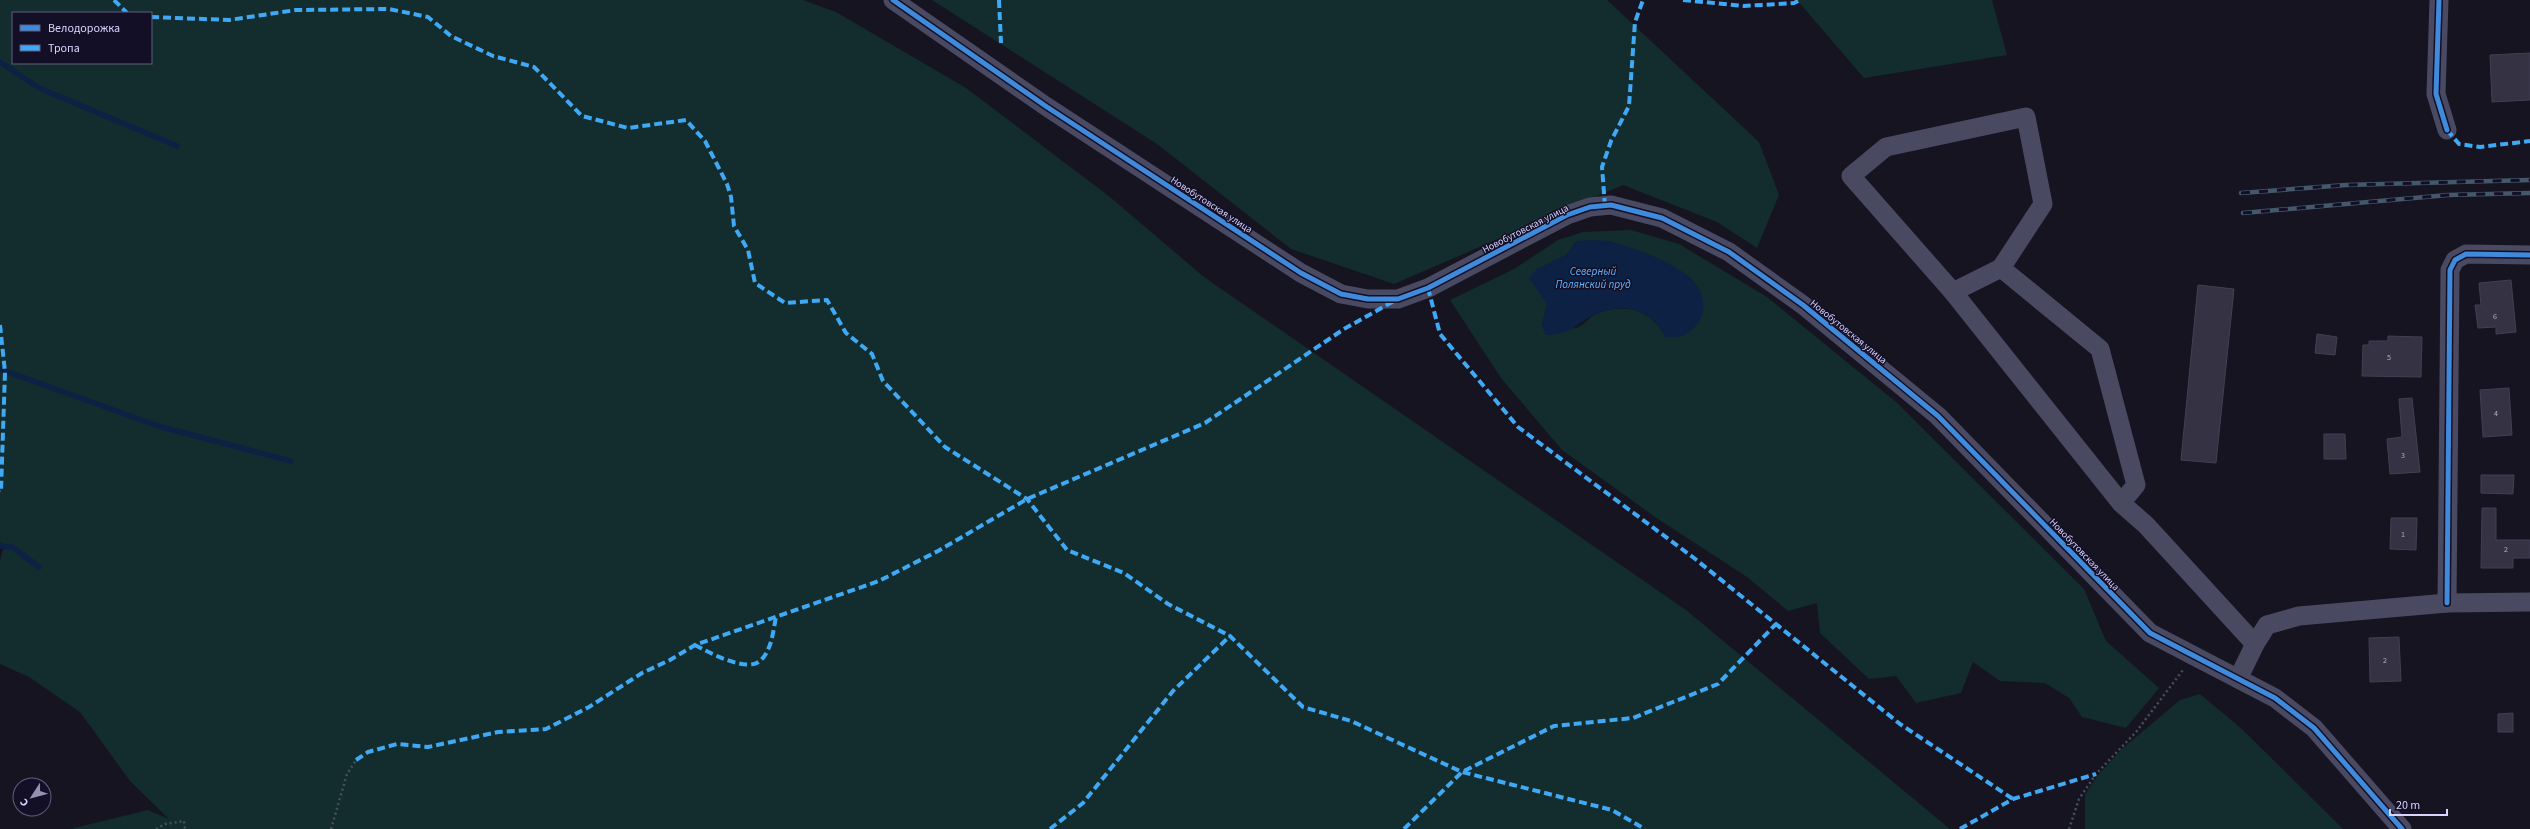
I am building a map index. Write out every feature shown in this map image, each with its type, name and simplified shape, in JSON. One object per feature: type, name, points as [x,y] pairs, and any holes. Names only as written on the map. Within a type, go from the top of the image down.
[{"type":"street","name":"Новобутовская улица","points":[[893,0],[1053,112],[1301,274],[1341,294],[1368,299],[1398,299],[1422,290],[1567,215],[1590,207],[1611,205],[1662,218],[1729,252],[1803,305],[1938,416],[2150,633],[2275,698],[2314,728],[2402,829]]},
{"type":"street","points":[[2439,0],[2436,94],[2447,130]]},
{"type":"street","points":[[1953,292],[2001,268],[2043,204],[2026,117],[1886,147],[1852,176],[1953,292],[2121,503],[2146,524],[2255,644]]},
{"type":"street","points":[[2447,603],[2450,270],[2455,260],[2466,254],[2530,255]]},
{"type":"street","points":[[2001,268],[2100,349],[2136,485],[2121,503]]},
{"type":"street","points":[[2238,679],[2255,644],[2267,625],[2299,616],[2447,603],[2530,602]]},
{"type":"path","points":[[2069,829],[2079,799],[2096,774],[2136,732],[2193,656]]},
{"type":"path","points":[[331,829],[347,774],[356,760]]},
{"type":"path","points":[[156,829],[165,824],[184,821],[185,829]]},
{"type":"green space","points":[[0,0],[803,0],[836,12],[966,88],[1110,197],[1204,277],[1686,610],[1950,829],[70,829],[148,810],[169,819],[130,781],[80,712],[29,677],[0,664],[0,560],[4,546],[0,542]]},
{"type":"green space","points":[[932,0],[1607,0],[1759,142],[1779,195],[1757,248],[1717,222],[1623,185],[1394,284],[1291,249],[1157,144]]},
{"type":"green space","points":[[1797,0],[1992,0],[2007,55],[1864,78]]},
{"type":"green space","points":[[1631,230],[1679,244],[1767,297],[1896,402],[2084,589],[2106,641],[2159,688],[2126,728],[2082,717],[2069,698],[2045,683],[2000,681],[1973,662],[1961,693],[1916,703],[1896,676],[1869,679],[1820,633],[1817,603],[1788,611],[1747,577],[1655,517],[1562,450],[1501,378],[1450,300],[1514,269],[1558,240],[1583,232]],"holes":[[[1577,241],[1609,241],[1657,259],[1685,274],[1683,336],[1666,337],[1653,320],[1636,311],[1627,309],[1607,310],[1596,314],[1576,328],[1542,326],[1547,304],[1536,270],[1566,255]]]},
{"type":"green space","points":[[2200,694],[2243,730],[2343,829],[2085,829],[2085,795],[2097,776],[2123,748],[2180,700]]},
{"type":"water","name":"Северный Полянский пруд","points":[[1594,240],[1620,244],[1658,259],[1684,273],[1692,280],[1702,296],[1704,305],[1699,321],[1693,329],[1682,336],[1666,337],[1653,320],[1645,314],[1627,308],[1617,308],[1596,314],[1563,333],[1546,335],[1542,326],[1547,304],[1529,278],[1536,270],[1566,255],[1577,241]]},
{"type":"building","points":[[2530,53],[2530,100],[2492,102],[2490,55]]},
{"type":"building","points":[[2511,280],[2516,332],[2496,334],[2496,327],[2478,328],[2475,305],[2481,305],[2479,283]]},
{"type":"building","points":[[2198,285],[2234,289],[2216,463],[2181,460]]},
{"type":"building","points":[[2317,334],[2337,337],[2335,355],[2315,353]]},
{"type":"building","points":[[2388,336],[2422,337],[2421,377],[2362,376],[2363,345],[2369,345],[2369,341],[2388,341]]},
{"type":"building","points":[[2509,388],[2512,435],[2483,437],[2480,390]]},
{"type":"building","points":[[2412,398],[2420,472],[2390,474],[2387,439],[2402,437],[2399,399]]},
{"type":"building","points":[[2324,434],[2345,434],[2346,459],[2324,459]]},
{"type":"building","points":[[2481,475],[2514,475],[2513,494],[2481,493]]},
{"type":"building","points":[[2482,508],[2496,508],[2496,540],[2530,540],[2530,558],[2513,558],[2513,568],[2481,568]]},
{"type":"building","points":[[2391,518],[2417,518],[2416,550],[2390,549]]},
{"type":"building","points":[[2399,637],[2401,681],[2370,682],[2369,638]]},
{"type":"building","points":[[2513,713],[2513,732],[2498,732],[2498,714]]},
{"type":"waterway","points":[[0,62],[39,88],[177,146]]},
{"type":"waterway","points":[[0,369],[158,426],[291,461]]},
{"type":"waterway","points":[[0,546],[12,547],[39,567]]},
{"type":"railway","points":[[2241,193],[2346,185],[2530,180]]},
{"type":"railway","points":[[2243,213],[2448,195],[2530,193]]},
{"type":"marked path","points":[[114,0],[126,12]]},
{"type":"marked path","points":[[999,0],[1001,43]]},
{"type":"marked path","points":[[1605,206],[1602,167],[1611,141],[1629,106],[1635,22],[1643,0]]},
{"type":"marked path","points":[[1683,0],[1744,6],[1794,3],[1800,0]]},
{"type":"marked path","points":[[152,17],[229,20],[296,10],[389,9],[428,17],[451,36],[493,56],[534,67],[582,116],[628,128],[686,120],[705,141],[727,184],[731,197],[734,226],[748,250],[755,283],[785,303],[827,300],[846,333],[872,354],[883,381],[945,447],[1027,499],[1067,550],[1124,573],[1168,604],[1230,636],[1303,707],[1351,721],[1462,772],[1612,810],[1645,829]]},
{"type":"marked path","points":[[2447,130],[2459,144],[2480,147],[2530,141]]},
{"type":"marked path","points":[[1428,288],[1440,334],[1518,427],[1694,558],[1900,724],[2013,799]]},
{"type":"marked path","points":[[356,760],[368,752],[397,744],[428,747],[498,732],[546,729],[589,707],[642,673],[670,660],[695,645],[879,581],[938,551],[1027,499],[1205,423],[1344,329],[1394,301]]},
{"type":"marked path","points":[[0,325],[5,372],[1,491]]},
{"type":"marked path","points":[[695,645],[718,657],[747,665],[755,664],[761,660],[768,651],[772,640],[776,617]]},
{"type":"marked path","points":[[1404,829],[1462,772],[1554,726],[1633,718],[1718,684],[1776,624]]},
{"type":"marked path","points":[[1050,829],[1083,803],[1173,691],[1230,636]]},
{"type":"marked path","points":[[1960,829],[2013,799],[2096,774]]},
{"type":"cycle path","points":[[893,0],[1047,107],[1301,273],[1341,294],[1368,299],[1398,299],[1428,288],[1567,215],[1590,207],[1611,205],[1662,218],[1729,252],[1803,305],[1938,416],[2150,633],[2275,698],[2314,728],[2402,829]]},
{"type":"cycle path","points":[[2439,0],[2436,94],[2447,130]]},
{"type":"cycle path","points":[[2447,603],[2450,270],[2455,260],[2466,254],[2530,255]]}]
